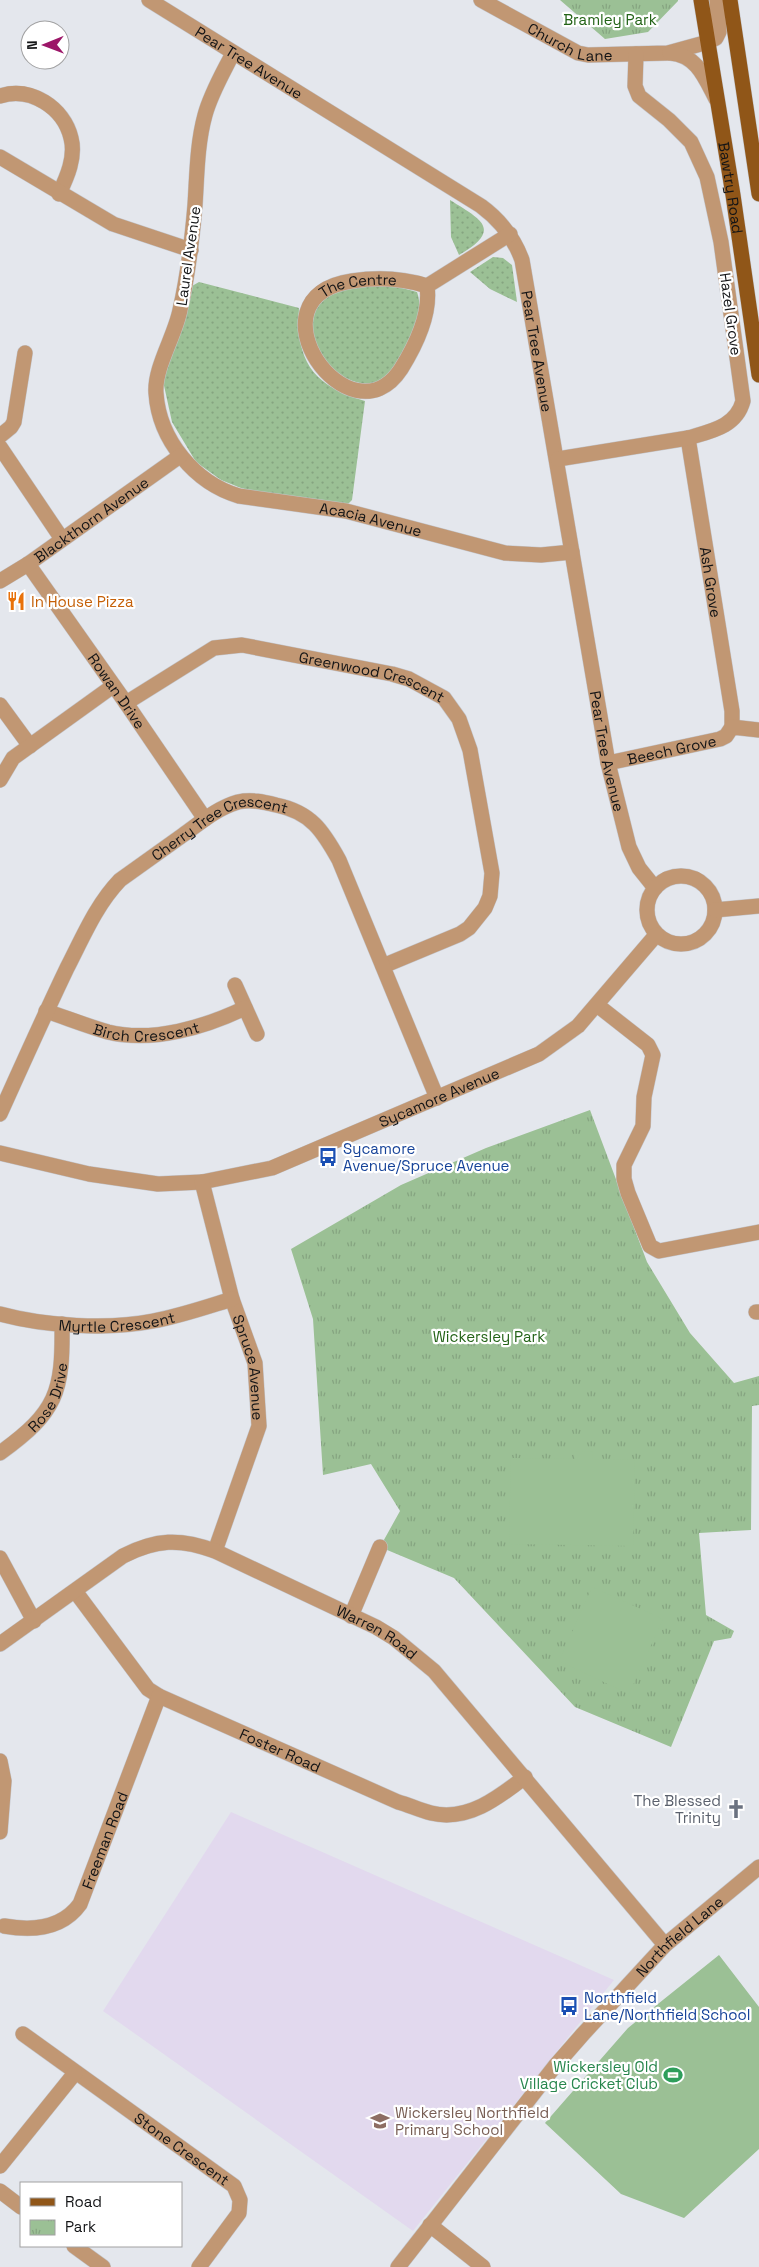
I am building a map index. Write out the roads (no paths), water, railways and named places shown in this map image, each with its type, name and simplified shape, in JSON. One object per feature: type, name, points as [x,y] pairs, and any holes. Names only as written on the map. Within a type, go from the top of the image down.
[{"type":"main road","name":"Bawtry Road","points":[[701,0],[759,375]]},
{"type":"main road","name":"Bawtry Road","points":[[730,0],[759,194]]},
{"type":"street","name":"Pear Tree Avenue","points":[[149,0],[481,206],[494,215],[517,245],[522,260],[558,459],[608,763],[629,847],[638,868],[655,888]]},
{"type":"street","name":"Church Lane","points":[[481,0],[578,53],[588,55],[668,53],[680,55],[698,66],[718,103]]},
{"type":"street","points":[[708,42],[716,38],[719,32],[717,0]]},
{"type":"street","name":"Church Lane","points":[[668,53],[708,42]]},
{"type":"street","name":"Laurel Avenue","points":[[180,456],[163,422],[155,393],[157,378],[179,316],[191,250],[199,146],[205,115],[215,88],[233,53]]},
{"type":"street","name":"Hazel Grove","points":[[558,459],[688,438],[726,425],[735,418],[743,401],[721,242],[707,177],[700,158],[691,142],[680,130],[639,96],[635,86],[636,54]]},
{"type":"street","points":[[0,96],[16,93],[30,95],[53,108],[65,122],[72,139],[72,155],[70,169],[59,194]]},
{"type":"street","points":[[0,157],[59,194],[113,224],[191,250]]},
{"type":"street","points":[[427,286],[510,234]]},
{"type":"street","name":"The Centre","points":[[370,278],[399,279],[427,286],[426,311],[412,351],[394,379],[384,387],[372,391],[361,391],[329,376],[320,366],[307,340],[306,325],[312,298],[324,288],[344,282],[370,278]]},
{"type":"street","points":[[0,436],[14,422],[25,353]]},
{"type":"street","name":"Ash Grove","points":[[688,438],[732,712],[732,727]]},
{"type":"street","points":[[0,447],[62,539]]},
{"type":"street","name":"Blackthorn Avenue","points":[[0,581],[28,564],[180,456]]},
{"type":"street","name":"Acacia Avenue","points":[[180,456],[210,484],[239,496],[346,511],[505,553],[541,555],[572,552]]},
{"type":"street","name":"Rowan Drive","points":[[28,564],[205,819]]},
{"type":"street","name":"Greenwood Crescent","points":[[126,703],[214,648],[242,645],[392,674],[409,679],[444,698],[459,719],[470,750],[492,873],[490,896],[485,908],[469,928],[460,934],[382,966]]},
{"type":"street","points":[[0,780],[13,758],[113,686]]},
{"type":"street","points":[[0,705],[30,746]]},
{"type":"street","name":"Beech Grove","points":[[608,763],[720,739],[726,736],[732,727],[759,730]]},
{"type":"street","name":"Cherry Tree Crescent","points":[[0,1114],[46,1011],[92,917],[107,894],[120,880],[218,810],[239,802],[257,801],[288,807],[301,812],[315,823],[328,840],[340,860],[437,1098]]},
{"type":"street","points":[[676,876],[688,876],[699,881],[709,890],[714,900],[715,910],[712,925],[701,938],[690,944],[676,944],[656,935],[649,924],[647,913],[649,898],[655,888],[665,880],[676,876]]},
{"type":"street","points":[[715,910],[759,905]]},
{"type":"street","name":"Sycamore Avenue","points":[[0,1153],[89,1174],[158,1184],[202,1182],[272,1168],[539,1054],[578,1026],[656,935]]},
{"type":"street","points":[[235,985],[257,1034]]},
{"type":"street","points":[[597,1005],[648,1045],[653,1055],[644,1097],[644,1126],[624,1166],[624,1179],[628,1193],[650,1246],[659,1251],[759,1232]]},
{"type":"street","name":"Birch Crescent","points":[[46,1011],[109,1032],[130,1035],[164,1033],[186,1029],[223,1018],[245,1008]]},
{"type":"street","name":"Spruce Avenue","points":[[202,1182],[232,1300],[255,1363],[259,1426],[215,1551]]},
{"type":"street","name":"Myrtle Crescent","points":[[0,1314],[62,1324],[122,1325],[153,1321],[232,1300]]},
{"type":"street","name":"Rose Drive","points":[[0,1452],[45,1413],[56,1394],[63,1363],[62,1324]]},
{"type":"street","name":"Warren Road","points":[[0,1644],[123,1556],[149,1544],[194,1543],[215,1551],[394,1638],[434,1671],[665,1945]]},
{"type":"street","points":[[351,1616],[380,1547]]},
{"type":"street","points":[[0,1558],[34,1621]]},
{"type":"street","name":"Foster Road","points":[[75,1591],[148,1689],[159,1696],[398,1802],[432,1813],[454,1814],[484,1806],[498,1798],[525,1777]]},
{"type":"street","name":"Freeman Road","points":[[4,1926],[24,1930],[56,1923],[75,1911],[80,1904],[159,1696]]},
{"type":"street","points":[[0,1761],[4,1782],[0,1832]]},
{"type":"street","name":"Northfield Lane","points":[[398,2267],[555,2066],[665,1945],[759,1867]]},
{"type":"street","name":"Stone Crescent","points":[[22,2034],[234,2186],[240,2200],[239,2214],[199,2267]]},
{"type":"street","points":[[0,2166],[75,2073]]},
{"type":"street","points":[[0,2192],[20,2206]]},
{"type":"street","points":[[430,2225],[483,2267]]},
{"type":"street","points":[[75,2247],[103,2267]]},
{"type":"place","name":"In House Pizza","points":[[16,601]]},
{"type":"place","name":"Sycamore Avenue/Spruce Avenue","points":[[328,1157]]},
{"type":"place","name":"The Blessed Trinity","points":[[736,1809]]},
{"type":"place","name":"Northfield Lane/Northfield School","points":[[569,2006]]},
{"type":"place","name":"Wickersley Old Village Cricket Club","points":[[673,2075]]},
{"type":"place","name":"Wickersley Northfield Primary School","points":[[380,2121]]},
{"type":"park label","name":"Bramley Park","points":[[610,19]]},
{"type":"park label","name":"Wickersley Park","points":[[489,1336]]}]
